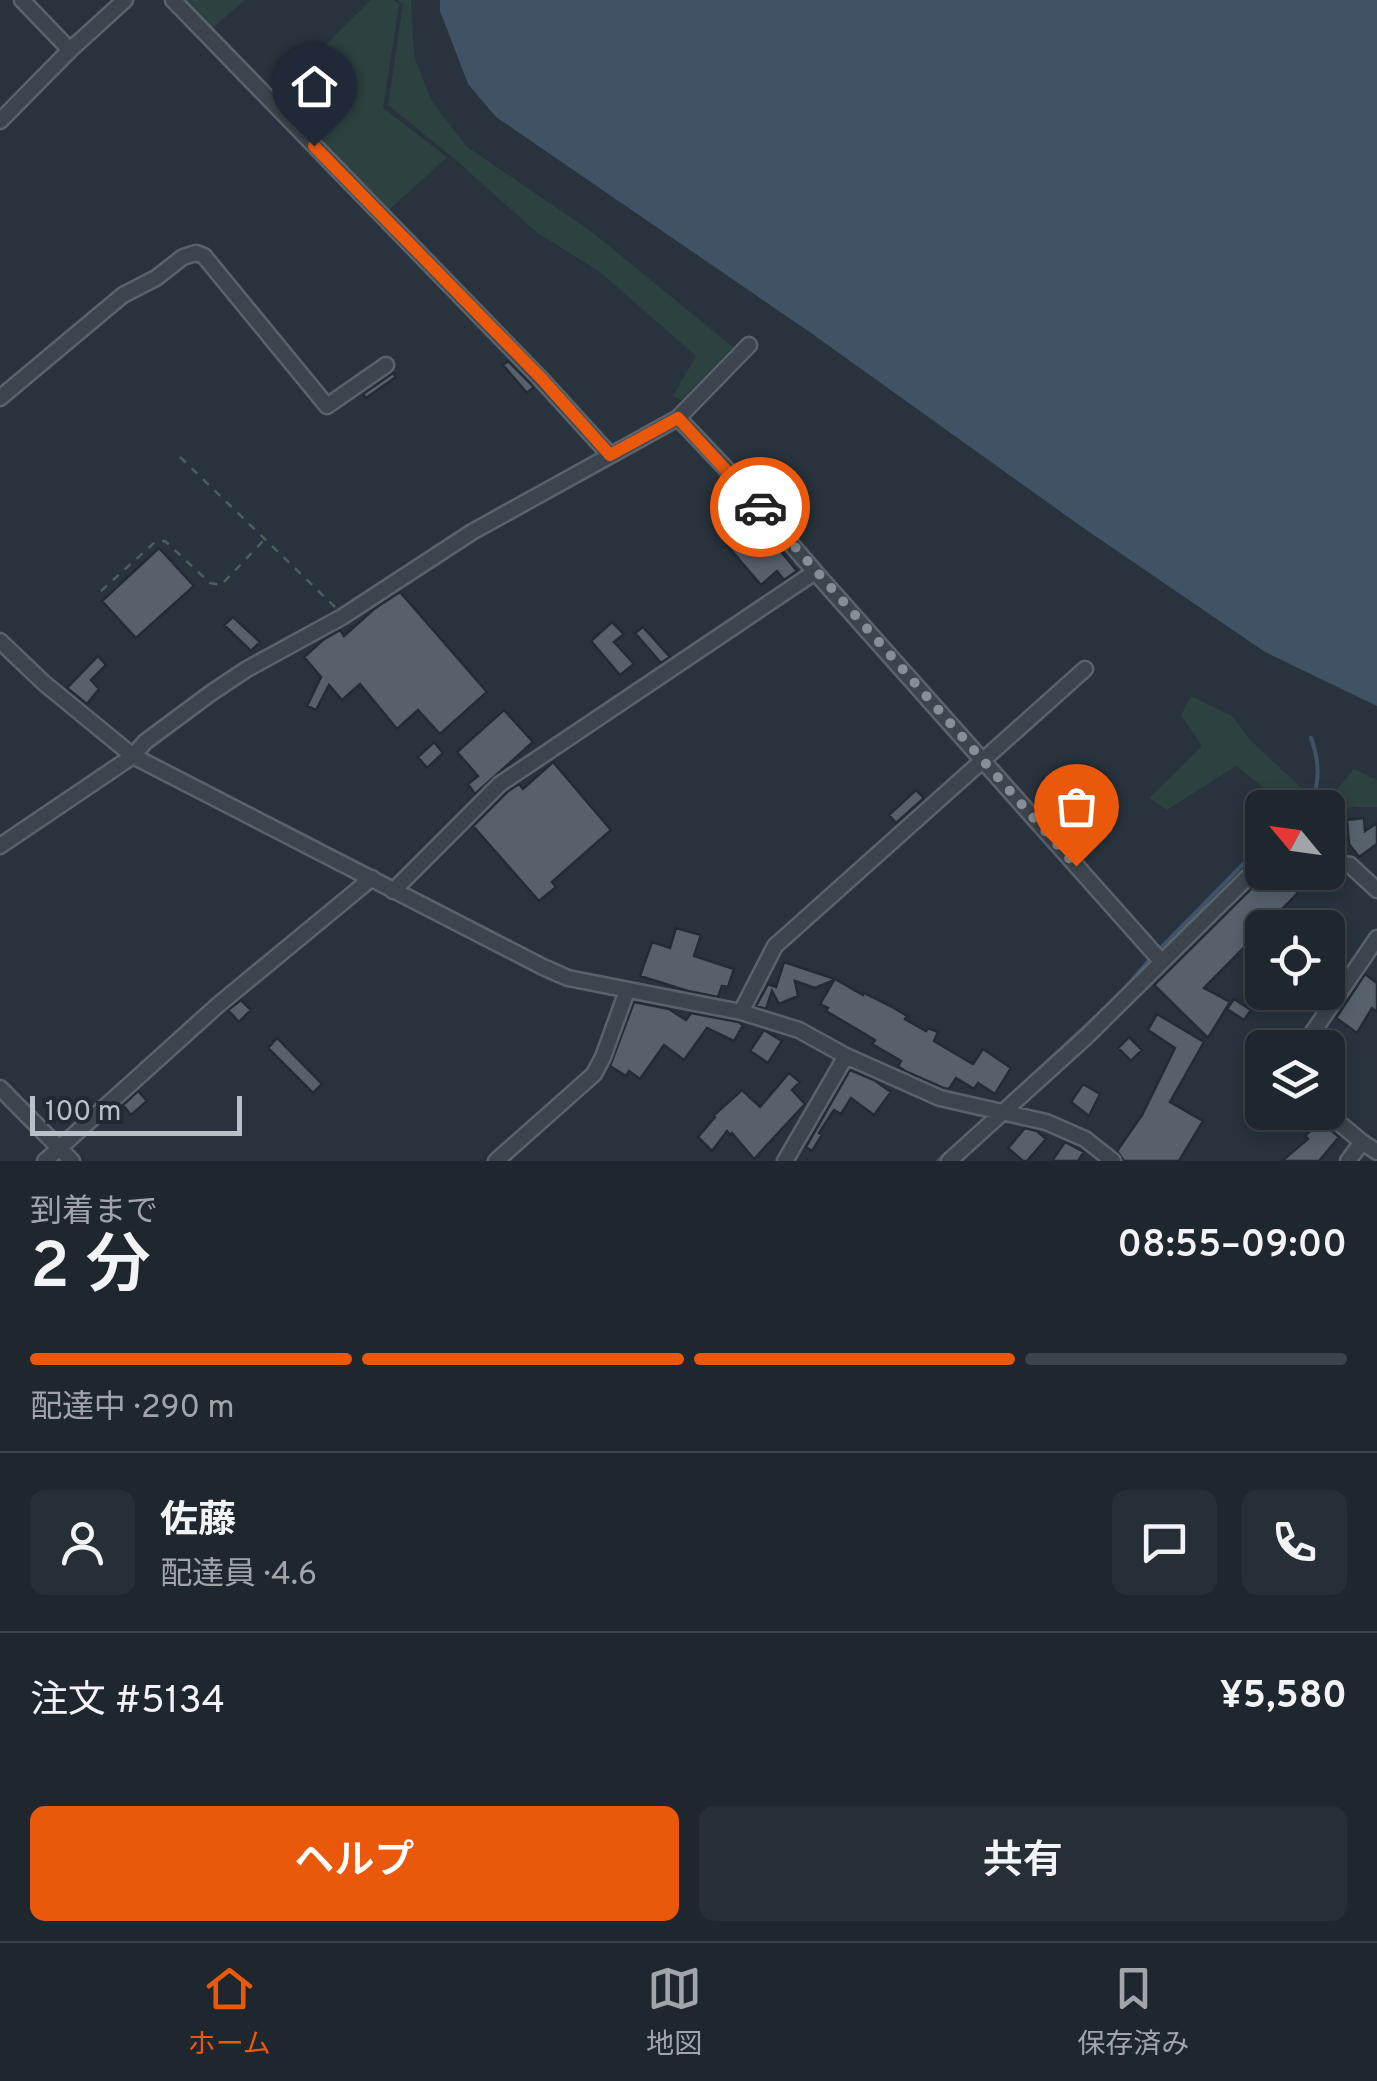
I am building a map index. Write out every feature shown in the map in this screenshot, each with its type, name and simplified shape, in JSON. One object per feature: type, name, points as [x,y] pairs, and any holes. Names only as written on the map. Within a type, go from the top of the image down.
[{"type":"street","points":[[22,0],[70,50]]},
{"type":"street","points":[[0,121],[125,0]]},
{"type":"street","points":[[173,0],[540,377],[610,455]]},
{"type":"street","points":[[0,398],[123,295],[156,278],[183,256],[196,253],[204,256],[327,406],[386,364]]},
{"type":"street","points":[[0,846],[132,756],[145,742],[235,677],[342,617],[472,532],[678,418],[749,345]]},
{"type":"street","points":[[678,418],[1158,958]]},
{"type":"street","points":[[393,890],[500,784],[815,572]]},
{"type":"street","points":[[0,641],[132,756],[568,978],[741,1012],[799,1030],[846,1056],[940,1098],[1046,1122],[1085,1139],[1113,1161]]},
{"type":"street","points":[[741,1012],[775,946],[1085,669]]},
{"type":"street","points":[[1345,865],[1377,890]]},
{"type":"street","points":[[45,1161],[218,1005],[372,878]]},
{"type":"street","points":[[948,1161],[996,1111],[1086,1037],[1158,958],[1245,879]]},
{"type":"street","points":[[1314,1030],[1377,938]]},
{"type":"street","points":[[496,1161],[594,1074],[627,990]]},
{"type":"street","points":[[785,1161],[846,1056]]},
{"type":"street","points":[[0,1088],[72,1161]]},
{"type":"street","points":[[1345,1128],[1377,1152]]},
{"type":"street","points":[[1348,1161],[1362,1142]]},
{"type":"path","points":[[180,457],[332,601],[342,617]]},
{"type":"path","points":[[101,591],[155,542],[166,541],[210,583],[221,585],[266,538]]},
{"type":"green space","points":[[183,0],[245,0],[211,29]]},
{"type":"green space","points":[[371,0],[394,0],[399,4],[383,108],[447,157],[389,210],[277,93]]},
{"type":"green space","points":[[398,0],[411,0],[414,56],[431,100],[466,146],[592,232],[733,347],[681,400],[673,396],[696,356],[600,272],[536,232],[388,105],[403,4]]},
{"type":"green space","points":[[1191,696],[1232,716],[1250,740],[1304,790],[1267,790],[1236,766],[1167,810],[1149,798],[1202,746],[1181,715]]},
{"type":"green space","points":[[1354,769],[1377,780],[1377,807],[1350,807],[1345,811],[1345,790],[1336,790]]},
{"type":"water","points":[[440,0],[1377,0],[1377,706],[1265,652],[496,117],[468,84],[440,11]]},
{"type":"building","points":[[508,361],[534,387],[527,393],[503,365]]},
{"type":"building","points":[[393,373],[396,377],[366,398],[363,394]]},
{"type":"building","points":[[753,518],[797,571],[784,580],[777,571],[761,585],[725,543]]},
{"type":"building","points":[[159,548],[194,586],[136,638],[102,601]]},
{"type":"building","points":[[400,592],[487,692],[440,734],[418,710],[397,729],[360,684],[342,700],[329,685],[316,710],[307,706],[321,677],[304,657],[340,630],[344,636]]},
{"type":"building","points":[[233,617],[260,642],[251,651],[224,625]]},
{"type":"building","points":[[612,622],[624,634],[614,642],[634,664],[620,675],[591,641]]},
{"type":"building","points":[[643,627],[670,657],[661,663],[635,633]]},
{"type":"building","points":[[98,656],[106,665],[91,680],[99,689],[87,704],[67,688]]},
{"type":"building","points":[[504,710],[533,742],[475,794],[468,784],[478,776],[457,752]]},
{"type":"building","points":[[434,742],[443,753],[427,768],[418,757]]},
{"type":"building","points":[[553,762],[611,830],[552,882],[556,887],[539,901],[473,826],[507,792],[519,784],[523,789]]},
{"type":"building","points":[[916,790],[924,798],[896,823],[889,815]]},
{"type":"building","points":[[1364,818],[1365,831],[1377,823],[1377,844],[1359,857],[1349,844],[1347,820]]},
{"type":"building","points":[[1250,890],[1298,893],[1281,910],[1245,910],[1245,947],[1204,988],[1230,1002],[1208,1038],[1154,985]]},
{"type":"building","points":[[676,928],[701,935],[694,956],[734,969],[728,987],[722,986],[718,997],[640,976],[652,942],[670,948]]},
{"type":"building","points":[[784,962],[835,979],[894,1008],[926,1031],[928,1028],[938,1032],[934,1041],[973,1064],[983,1049],[1011,1068],[995,1094],[978,1083],[974,1089],[956,1078],[949,1089],[943,1088],[905,1071],[898,1066],[901,1061],[872,1044],[875,1040],[820,1004],[834,980],[815,988],[795,981],[798,996],[779,1004],[772,991],[766,1009],[756,1006],[768,984],[776,987]]},
{"type":"building","points":[[1365,974],[1377,983],[1377,1012],[1372,1008],[1357,1033],[1336,1018],[1345,1010]]},
{"type":"building","points":[[1234,999],[1245,1010],[1251,1010],[1244,1020],[1227,1009]]},
{"type":"building","points":[[241,1000],[251,1010],[239,1022],[228,1010]]},
{"type":"building","points":[[634,1002],[669,1009],[686,1020],[691,1013],[743,1025],[734,1041],[707,1028],[684,1060],[664,1045],[640,1079],[610,1066]]},
{"type":"building","points":[[1157,1014],[1204,1042],[1170,1102],[1203,1121],[1179,1161],[1124,1161],[1117,1151],[1142,1115],[1175,1048],[1148,1030]]},
{"type":"building","points":[[764,1030],[782,1041],[768,1063],[750,1051]]},
{"type":"building","points":[[1129,1037],[1142,1050],[1131,1061],[1118,1048]]},
{"type":"building","points":[[277,1038],[322,1084],[313,1093],[268,1048]]},
{"type":"building","points":[[850,1070],[891,1092],[874,1115],[851,1098],[841,1114],[834,1110],[812,1151],[806,1147]]},
{"type":"building","points":[[789,1073],[800,1082],[792,1090],[805,1104],[754,1159],[727,1131],[712,1151],[698,1137],[714,1115],[742,1090],[760,1107]]},
{"type":"building","points":[[1083,1084],[1100,1094],[1089,1116],[1071,1102]]},
{"type":"building","points":[[138,1091],[147,1101],[131,1115],[123,1105]]},
{"type":"building","points":[[1025,1128],[1046,1139],[1023,1161],[1008,1148]]},
{"type":"building","points":[[1311,1130],[1331,1130],[1339,1137],[1319,1161],[1282,1161],[1308,1139],[1305,1136]]},
{"type":"building","points":[[1065,1142],[1084,1152],[1078,1161],[1052,1161]]},
{"type":"waterway","points":[[1311,738],[1318,773],[1316,790]]},
{"type":"waterway","points":[[1158,951],[1245,862]]},
{"type":"waterway","points":[[997,1108],[1120,994],[1151,958]]},
{"type":"waterway","points":[[938,1161],[990,1114]]},
{"type":"way so far","points":[[760,507],[1076,866]]},
{"type":"route","points":[[314,146],[540,377],[610,455],[678,418],[760,507]]}]
